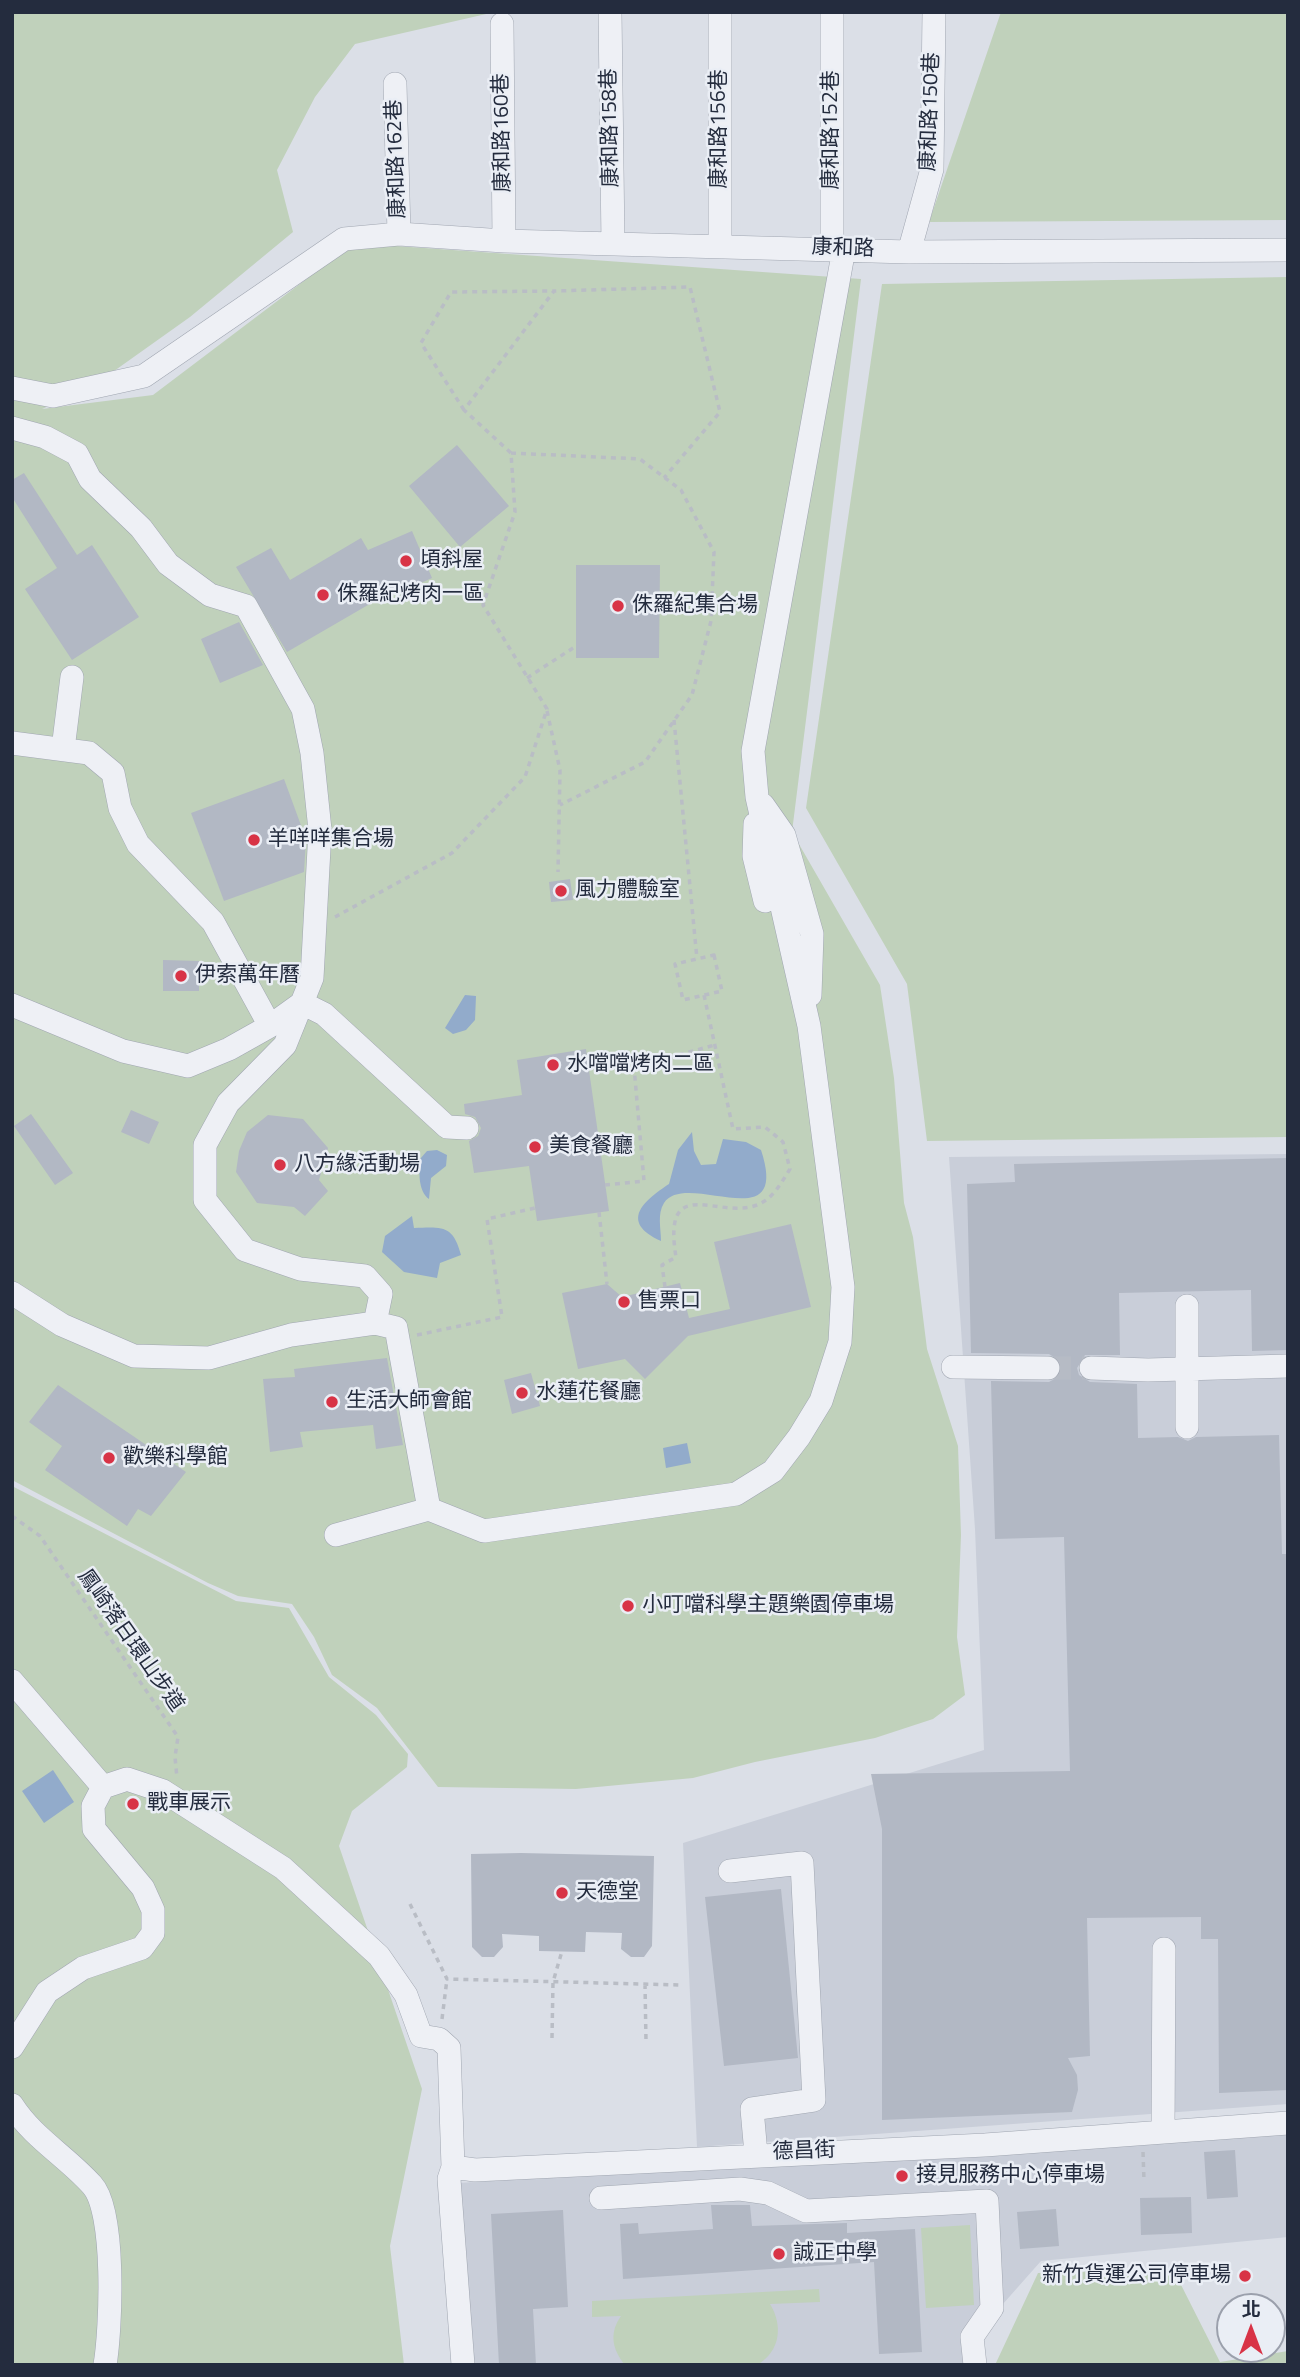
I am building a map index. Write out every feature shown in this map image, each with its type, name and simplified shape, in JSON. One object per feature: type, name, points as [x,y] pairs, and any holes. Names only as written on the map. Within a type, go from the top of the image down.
[{"type":"street","name":"康和路158巷","points":[[610,12],[613,244]]},
{"type":"street","name":"康和路156巷","points":[[720,12],[720,246]]},
{"type":"street","name":"康和路152巷","points":[[429,1509],[484,1531],[736,1494],[773,1471],[799,1437],[821,1401],[840,1342],[843,1287],[809,1027],[757,797],[753,751],[838,249],[832,12]]},
{"type":"street","name":"康和路150巷","points":[[909,252],[932,169],[934,12]]},
{"type":"street","name":"康和路160巷","points":[[502,24],[504,241]]},
{"type":"street","name":"康和路162巷","points":[[395,84],[399,234]]},
{"type":"street","name":"康和路","points":[[12,388],[53,396],[144,376],[344,239],[399,234],[504,241],[909,252],[1288,250]]},
{"type":"street","points":[[12,428],[45,437],[77,454],[90,479],[141,528],[168,564],[210,595],[246,606],[303,709],[312,753],[320,830],[312,978],[285,1045],[228,1103],[205,1145],[205,1200],[245,1250],[300,1269],[365,1276],[381,1293],[375,1323]]},
{"type":"street","points":[[63,749],[72,677]]},
{"type":"street","points":[[12,743],[89,753],[113,773],[120,808],[138,844],[213,922],[270,1026]]},
{"type":"street","points":[[12,1005],[123,1051],[188,1066],[270,1026],[302,1003]]},
{"type":"street","points":[[302,1003],[324,1014],[447,1127],[467,1128]]},
{"type":"street","points":[[12,1293],[62,1325],[134,1356],[209,1358],[291,1335],[375,1323],[396,1328],[429,1509],[336,1535]]},
{"type":"street","points":[[1187,1306],[1188,1427]]},
{"type":"street","points":[[1091,1368],[1288,1366]]},
{"type":"street","points":[[953,1367],[1048,1368]]},
{"type":"street","points":[[12,1681],[103,1787]]},
{"type":"street","points":[[12,2047],[47,1992],[83,1968],[142,1948],[153,1933],[153,1910],[143,1888],[94,1829],[93,1806],[103,1787],[127,1779],[163,1791],[283,1868],[379,1956],[406,1995],[421,2035],[439,2039],[449,2048],[453,2167],[449,2179],[463,2365]]},
{"type":"street","points":[[730,1871],[802,1863],[814,2100],[752,2109],[755,2154]]},
{"type":"street","points":[[1163,2131],[1164,1949]]},
{"type":"street","points":[[12,2105],[26,2126],[94,2186],[103,2206],[110,2303],[106,2365]]},
{"type":"street","name":"德昌街","points":[[453,2167],[475,2170],[687,2157],[985,2145],[1288,2123]]},
{"type":"street","points":[[687,2157],[690,2192]]},
{"type":"street","points":[[601,2197],[740,2189],[768,2193],[806,2211],[987,2201],[992,2308],[972,2337],[975,2365]]},
{"type":"path","points":[[560,805],[645,762],[692,695],[711,621],[715,552],[681,490],[664,478],[640,459],[511,453],[464,410],[421,343],[451,292],[690,287],[720,412],[664,478]]},
{"type":"path","points":[[464,410],[554,291]]},
{"type":"path","points":[[511,453],[515,512],[483,605],[547,709],[560,770],[558,872]]},
{"type":"path","points":[[527,678],[576,646]]},
{"type":"path","points":[[315,929],[452,853],[525,778],[547,709]]},
{"type":"path","points":[[674,720],[697,959]]},
{"type":"path","points":[[714,955],[722,991],[704,995],[683,1000],[675,964],[714,955]]},
{"type":"path","points":[[665,1287],[662,1265],[677,1257],[671,1228],[681,1211],[700,1203],[756,1206],[776,1192],[790,1169],[783,1142],[765,1127],[733,1129],[704,995]]},
{"type":"path","points":[[605,1185],[644,1181],[634,1067],[715,1045]]},
{"type":"path","points":[[398,1339],[502,1317],[487,1219],[535,1208]]},
{"type":"path","points":[[599,1212],[607,1284]]},
{"type":"path","name":"鳳崎落日環山步道","points":[[12,1516],[40,1536],[178,1737],[175,1756],[178,1786],[163,1791]]},
{"type":"path","points":[[410,1903],[447,1979],[439,2039]]},
{"type":"path","points":[[552,2038],[553,1982],[562,1951]]},
{"type":"path","points":[[447,1979],[681,1985]]},
{"type":"path","points":[[645,1984],[646,2041]]},
{"type":"path","points":[[1143,2149],[1144,2181]]},
{"type":"shaded area","points":[[1288,1154],[1288,2104],[697,2147],[683,1843],[984,1750],[975,1529],[949,1157]]},
{"type":"shaded area","name":"誠正中學","points":[[1288,2132],[1288,2237],[1041,2261],[995,2313],[980,2339],[980,2365],[456,2365],[442,2184]]},
{"type":"green space","points":[[12,12],[495,12],[355,44],[315,97],[277,170],[293,232],[190,317],[93,386],[42,409],[153,395],[354,243],[861,279],[792,832],[880,985],[894,1078],[904,1203],[913,1237],[927,1349],[958,1446],[961,1535],[957,1637],[965,1695],[933,1719],[875,1738],[755,1762],[693,1778],[576,1789],[438,1787],[377,1708],[332,1675],[314,1637],[292,1604],[238,1596],[208,1583],[12,1480]]},
{"type":"green space","points":[[1001,12],[1288,12],[1288,220],[929,222]]},
{"type":"green space","points":[[1288,277],[1288,1137],[927,1141],[907,984],[806,808],[882,284]]},
{"type":"green space","points":[[12,1486],[236,1601],[289,1608],[329,1677],[376,1715],[408,1754],[407,1767],[352,1811],[339,1846],[422,2089],[390,2246],[404,2365],[12,2365]]},
{"type":"green space","points":[[970,2225],[974,2305],[926,2308],[921,2228]]},
{"type":"green space","points":[[1173,2269],[1216,2354],[1216,2363],[1286,2363],[1288,2351],[1288,2365],[995,2365],[1038,2273]]},
{"type":"green space","points":[[819,2289],[820,2302],[770,2304],[777,2320],[777,2337],[771,2353],[757,2365],[625,2365],[617,2353],[614,2341],[615,2329],[621,2316],[592,2317],[592,2301]]},
{"type":"water","points":[[465,995],[476,996],[475,1020],[466,1030],[453,1034],[445,1028]]},
{"type":"water","points":[[692,1132],[694,1151],[701,1165],[716,1164],[723,1139],[746,1142],[761,1150],[766,1177],[762,1192],[749,1198],[693,1193],[676,1195],[662,1207],[661,1241],[648,1234],[641,1226],[639,1212],[651,1197],[669,1184],[678,1150]]},
{"type":"water","points":[[437,1150],[447,1155],[446,1166],[431,1178],[429,1199],[421,1186],[420,1159],[427,1151]]},
{"type":"water","points":[[412,1216],[414,1228],[440,1228],[450,1233],[458,1245],[461,1255],[440,1263],[437,1278],[404,1272],[382,1252],[385,1236]]},
{"type":"water","points":[[687,1443],[691,1463],[666,1468],[663,1448]]},
{"type":"water","points":[[53,1770],[74,1802],[44,1823],[22,1791]]},
{"type":"building","points":[[457,445],[509,506],[460,547],[409,486]]},
{"type":"building","points":[[24,473],[77,555],[92,545],[139,617],[72,660],[25,589],[57,568],[12,497],[12,480]]},
{"type":"building","name":"侏羅紀烤肉一區","points":[[412,531],[432,578],[401,592],[399,587],[287,652],[236,567],[271,548],[290,580],[361,538],[368,550]]},
{"type":"building","name":"侏羅紀集合場","points":[[576,565],[660,565],[659,658],[576,658]]},
{"type":"building","points":[[239,622],[263,665],[220,683],[201,639]]},
{"type":"building","name":"羊咩咩集合場","points":[[284,779],[306,839],[304,872],[224,901],[191,813]]},
{"type":"building","name":"風力體驗室","points":[[570,879],[573,900],[551,902],[549,882]]},
{"type":"building","name":"伊索萬年曆","points":[[163,960],[199,961],[199,991],[163,991]]},
{"type":"building","name":"美食餐廳","points":[[586,1049],[609,1211],[537,1221],[529,1166],[474,1173],[469,1141],[478,1136],[481,1128],[475,1117],[465,1114],[464,1104],[522,1095],[517,1060]]},
{"type":"building","points":[[131,1110],[159,1122],[149,1144],[121,1132]]},
{"type":"building","points":[[31,1114],[73,1173],[55,1185],[14,1126]]},
{"type":"building","name":"八方緣活動場","points":[[268,1115],[303,1119],[328,1148],[319,1180],[328,1191],[305,1216],[294,1207],[257,1203],[236,1172],[239,1151],[247,1132]]},
{"type":"building","points":[[1288,1158],[1288,1350],[1252,1351],[1251,1290],[1119,1293],[1120,1355],[1085,1355],[1077,1368],[1079,1375],[1090,1382],[1137,1384],[1138,1438],[1178,1437],[1188,1441],[1196,1437],[1279,1435],[1282,1554],[1288,1554],[1288,2090],[1219,2093],[1218,1939],[1201,1939],[1201,1917],[1087,1918],[1090,2056],[1068,2058],[1077,2075],[1078,2090],[1072,2112],[882,2120],[882,1829],[871,1774],[1070,1771],[1064,1537],[995,1539],[991,1381],[1049,1382],[1060,1376],[1062,1367],[1060,1361],[1049,1354],[971,1353],[967,1184],[1015,1182],[1014,1164]]},
{"type":"building","name":"售票口","points":[[791,1224],[811,1307],[688,1336],[645,1379],[625,1359],[578,1369],[562,1293],[607,1284],[622,1297],[680,1283],[689,1318],[730,1309],[714,1242]]},
{"type":"building","name":"生活大師會館","points":[[387,1358],[403,1445],[376,1449],[373,1425],[300,1432],[303,1447],[270,1452],[263,1379],[295,1377],[294,1369]]},
{"type":"building","name":"水蓮花餐廳","points":[[531,1373],[540,1406],[512,1414],[504,1380]]},
{"type":"building","name":"歡樂科學館","points":[[58,1385],[186,1472],[151,1516],[138,1509],[127,1526],[45,1470],[62,1446],[29,1422]]},
{"type":"building","name":"天德堂","points":[[471,1854],[654,1856],[652,1946],[644,1957],[631,1957],[621,1949],[622,1933],[586,1932],[585,1952],[539,1951],[539,1936],[502,1934],[503,1947],[494,1957],[482,1957],[472,1947]]},
{"type":"building","points":[[781,1889],[798,2058],[724,2066],[705,1897]]},
{"type":"building","points":[[1235,2150],[1238,2197],[1207,2199],[1204,2152]]},
{"type":"building","points":[[1191,2197],[1192,2233],[1141,2235],[1140,2198]]},
{"type":"building","points":[[711,2205],[750,2205],[752,2226],[847,2223],[847,2233],[915,2229],[922,2352],[879,2354],[874,2262],[623,2279],[620,2224],[638,2223],[639,2234],[713,2229]]},
{"type":"building","points":[[1056,2209],[1059,2246],[1020,2249],[1017,2212]]},
{"type":"building","points":[[563,2210],[568,2307],[533,2309],[536,2365],[499,2365],[491,2214]]},
{"type":"tunnel","points":[[1048,1368],[1091,1368]]},
{"type":"place","name":"頃斜屋","points":[[406,561]]},
{"type":"place","name":"侏羅紀烤肉一區","points":[[323,595]]},
{"type":"place","name":"侏羅紀集合場","points":[[618,606]]},
{"type":"place","name":"羊咩咩集合場","points":[[254,840]]},
{"type":"place","name":"風力體驗室","points":[[561,891]]},
{"type":"place","name":"伊索萬年曆","points":[[181,976]]},
{"type":"place","name":"水噹噹烤肉二區","points":[[553,1065]]},
{"type":"place","name":"美食餐廳","points":[[535,1147]]},
{"type":"place","name":"八方緣活動場","points":[[280,1165]]},
{"type":"place","name":"售票口","points":[[624,1302]]},
{"type":"place","name":"水蓮花餐廳","points":[[522,1393]]},
{"type":"place","name":"生活大師會館","points":[[332,1402]]},
{"type":"place","name":"歡樂科學館","points":[[109,1458]]},
{"type":"place","name":"小叮噹科學主題樂園停車場","points":[[628,1606]]},
{"type":"place","name":"戰車展示","points":[[133,1804]]},
{"type":"place","name":"天德堂","points":[[562,1893]]},
{"type":"place","name":"接見服務中心停車場","points":[[902,2176]]},
{"type":"place","name":"誠正中學","points":[[779,2254]]},
{"type":"place","name":"新竹貨運公司停車場","points":[[1245,2276]]}]
